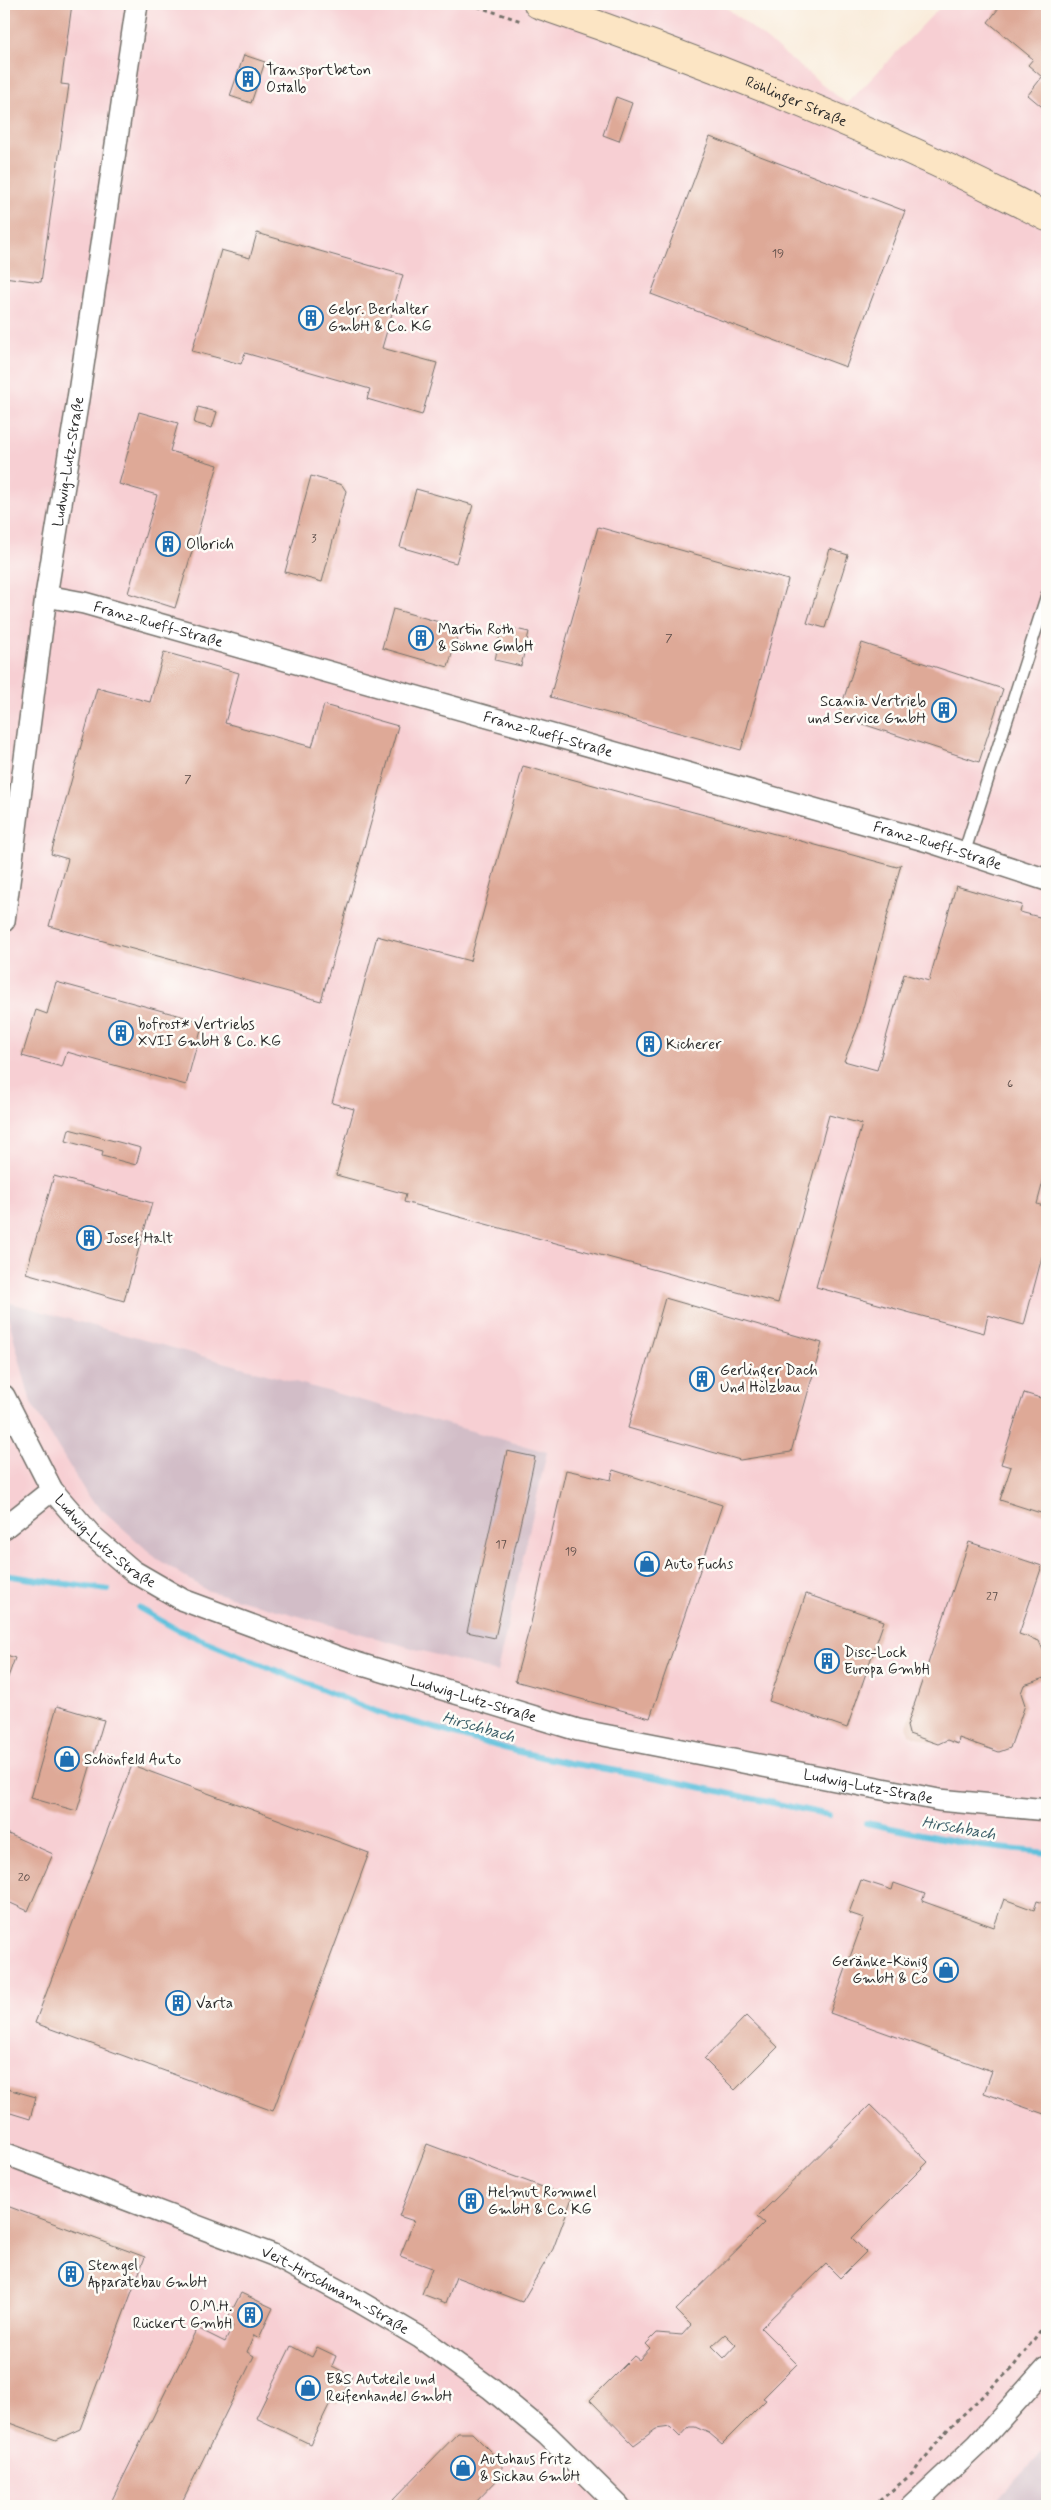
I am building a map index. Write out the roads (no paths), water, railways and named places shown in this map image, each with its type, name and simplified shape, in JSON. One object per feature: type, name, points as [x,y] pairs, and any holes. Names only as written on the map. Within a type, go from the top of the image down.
[{"type":"street","name":"Ludwig-Lutz-Straße","points":[[4,921],[46,596],[78,400],[137,4]]},
{"type":"street","name":"Röhlinger Straße","points":[[538,4],[631,36],[760,85],[903,145],[1047,217]]},
{"type":"street","name":"Franz-Rueff-Straße","points":[[46,596],[84,603],[435,700],[964,853],[1047,880]]},
{"type":"street","name":"Ludwig-Lutz-Straße","points":[[4,1396],[52,1490],[91,1535],[133,1571],[184,1600],[343,1659],[578,1730],[939,1800],[1047,1810]]},
{"type":"street","points":[[4,1528],[52,1490]]},
{"type":"street","name":"Veit-Hirschmann-Straße","points":[[4,2153],[273,2255],[358,2301],[420,2338],[490,2388],[547,2435],[619,2506]]},
{"type":"street","points":[[912,2506],[977,2445],[1047,2367]]},
{"type":"lane","points":[[964,853],[1047,595]]},
{"type":"waterway","name":"Hirschbach","points":[[4,1575],[108,1590]]},
{"type":"waterway","name":"Hirschbach","points":[[139,1608],[176,1629],[374,1711],[515,1751],[569,1763],[648,1776],[829,1815]]},
{"type":"waterway","name":"Hirschbach","points":[[866,1823],[981,1846],[1047,1853]]},
{"type":"place","name":"Transportbeton Ostalb","points":[[248,79]]},
{"type":"place","name":"Gebr. Berhalter GmbH & Co. KG","points":[[311,318]]},
{"type":"place","name":"Olbrich","points":[[168,544]]},
{"type":"place","name":"Martin Roth & Söhne GmbH","points":[[421,638]]},
{"type":"place","name":"Scania Vertrieb und Service GmbH","points":[[944,710]]},
{"type":"place","name":"bofrost* Vertriebs XVII GmbH & Co. KG","points":[[121,1033]]},
{"type":"place","name":"Kicherer","points":[[649,1044]]},
{"type":"place","name":"Josef Halt","points":[[89,1238]]},
{"type":"place","name":"Gerlinger Dach Und Holzbau","points":[[702,1379]]},
{"type":"place","name":"Auto Fuchs","points":[[647,1564]]},
{"type":"place","name":"Disc-Lock Europa GmbH","points":[[827,1661]]},
{"type":"place","name":"Schönfeld Auto","points":[[67,1759]]},
{"type":"place","name":"Geränke-König GmbH & Co","points":[[946,1970]]},
{"type":"place","name":"Varta","points":[[178,2003]]},
{"type":"place","name":"Helmut Rommel GmbH & Co. KG","points":[[471,2201]]},
{"type":"place","name":"Stengel Apparatebau GmbH","points":[[71,2274]]},
{"type":"place","name":"O.M.H. Rückert GmbH","points":[[250,2315]]},
{"type":"place","name":"E&S Autoteile und Reifenhandel GmbH","points":[[308,2388]]},
{"type":"place","name":"Autohaus Fritz & Sickau GmbH","points":[[463,2468]]}]
